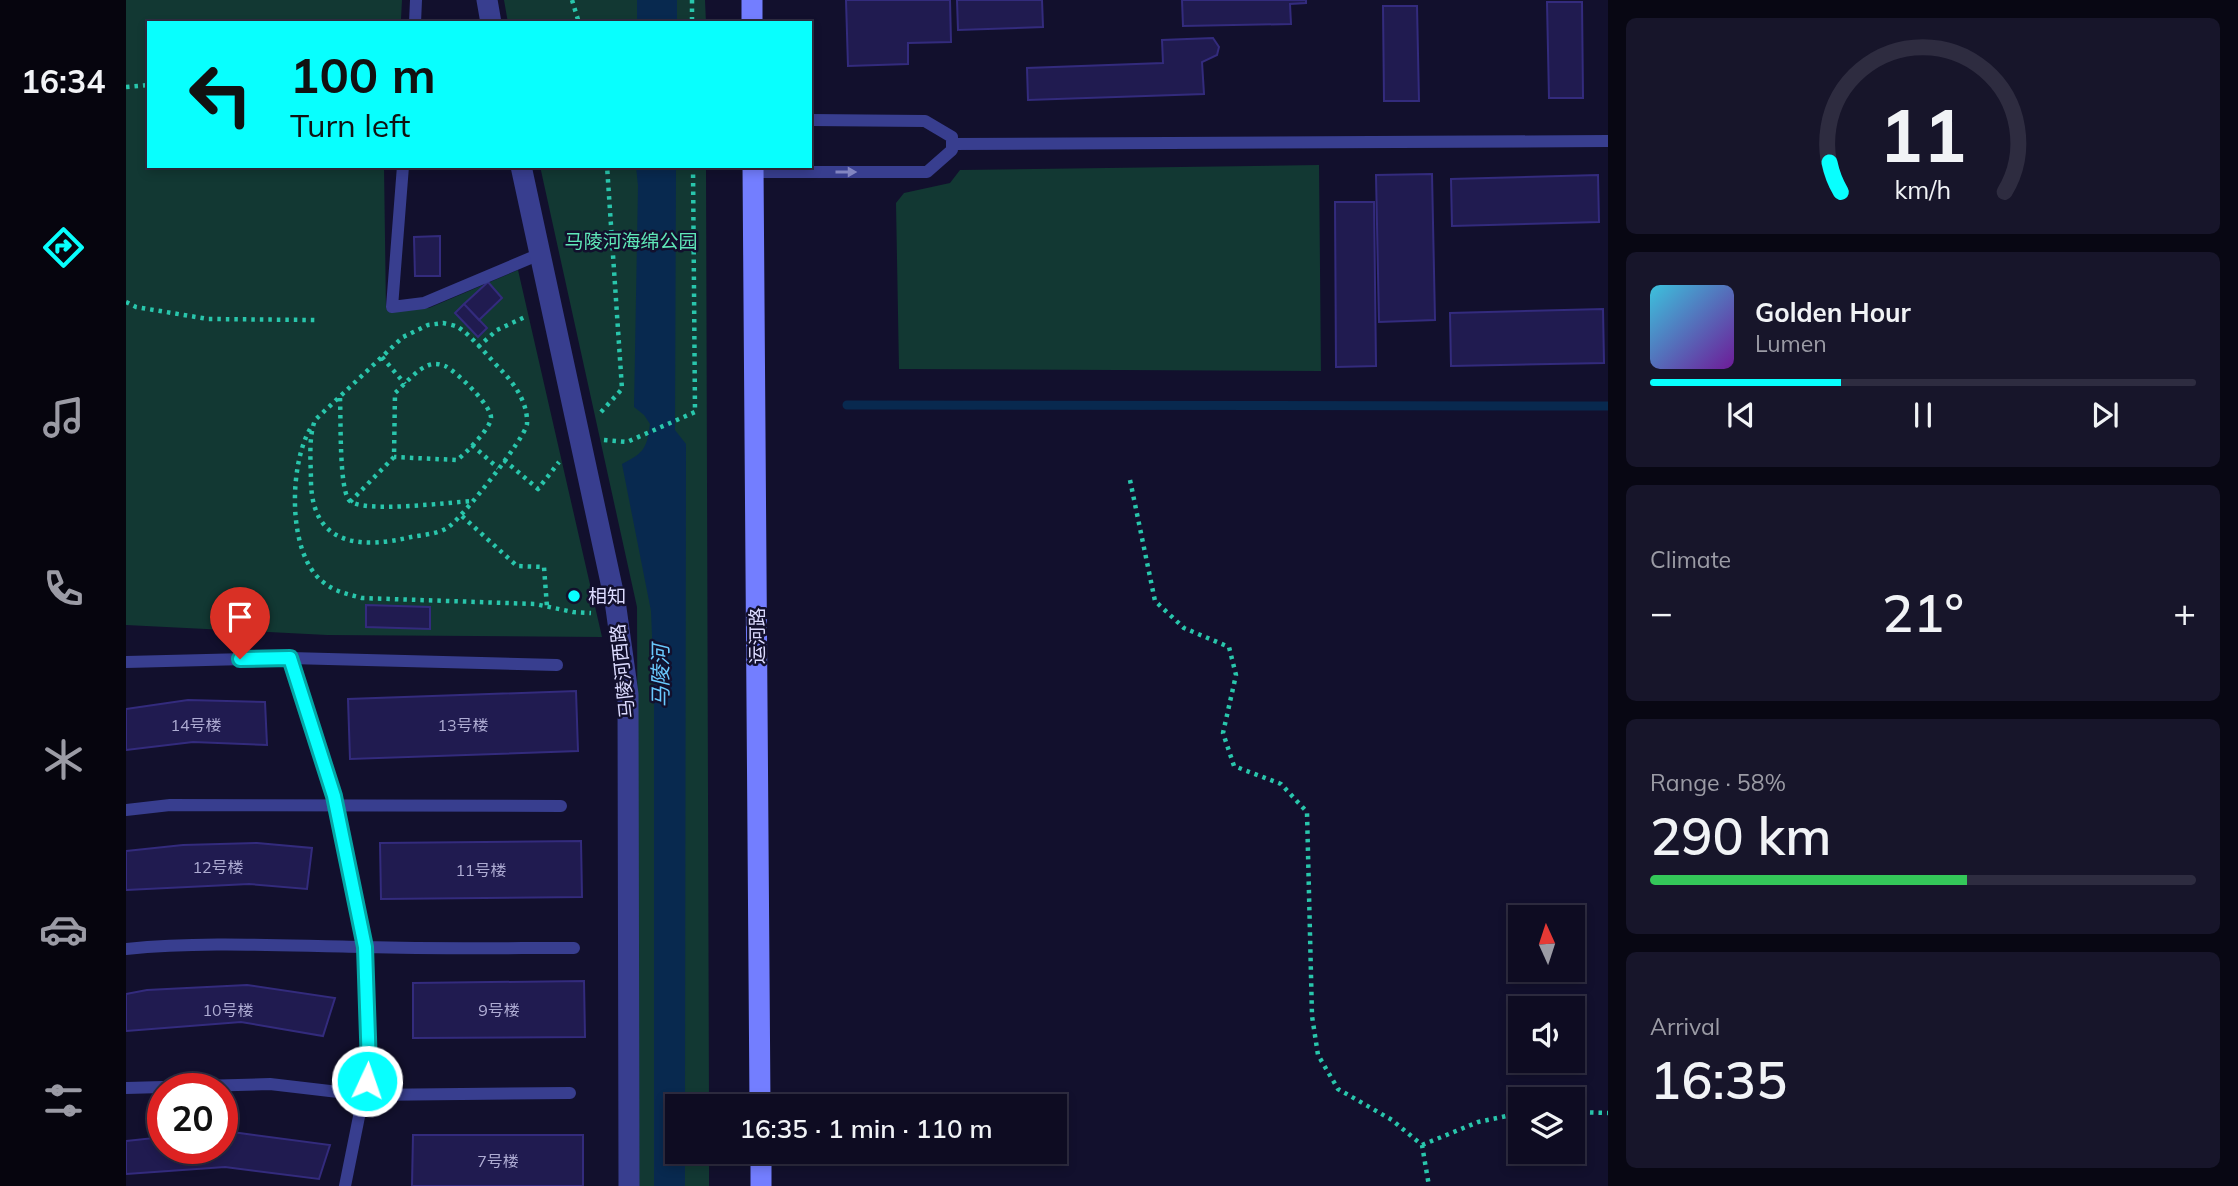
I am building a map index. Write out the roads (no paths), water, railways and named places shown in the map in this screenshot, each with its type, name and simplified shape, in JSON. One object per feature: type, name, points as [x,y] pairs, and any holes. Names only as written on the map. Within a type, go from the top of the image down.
[{"type":"street","points":[[487,0],[491,21]]},
{"type":"street","points":[[752,0],[752,21]]},
{"type":"street","name":"马陵河西路","points":[[521,168],[617,613],[628,694],[629,1186]]},
{"type":"street","name":"运河路","points":[[753,169],[760,1094]]},
{"type":"street","points":[[761,1164],[761,1186]]},
{"type":"lane","points":[[415,21],[416,0]]},
{"type":"lane","points":[[753,169],[927,172],[952,150],[951,137],[925,121],[812,120]]},
{"type":"lane","points":[[951,144],[1608,141]]},
{"type":"lane","points":[[403,168],[392,307],[424,303],[540,254]]},
{"type":"lane","points":[[126,662],[290,658],[557,665]]},
{"type":"lane","points":[[290,658],[336,805],[365,947],[369,1067],[345,1186]]},
{"type":"lane","points":[[126,810],[170,805],[561,806]]},
{"type":"lane","points":[[126,949],[173,944],[278,943],[365,947],[574,948]]},
{"type":"lane","points":[[126,1088],[270,1084],[364,1095],[570,1093]]},
{"type":"water","points":[[637,0],[677,0],[677,21],[637,21]]},
{"type":"water","name":"马陵河","points":[[636,168],[676,168],[675,430],[686,444],[685,1094],[665,1094],[665,1164],[685,1164],[685,1186],[654,1186],[654,685],[651,611],[622,464],[643,449],[650,424],[634,407]]},
{"type":"waterway","points":[[847,405],[1608,406]]},
{"type":"place","name":"相知","points":[[574,596]]},
{"type":"park label","name":"马陵河海绵公园","points":[[631,241]]}]
